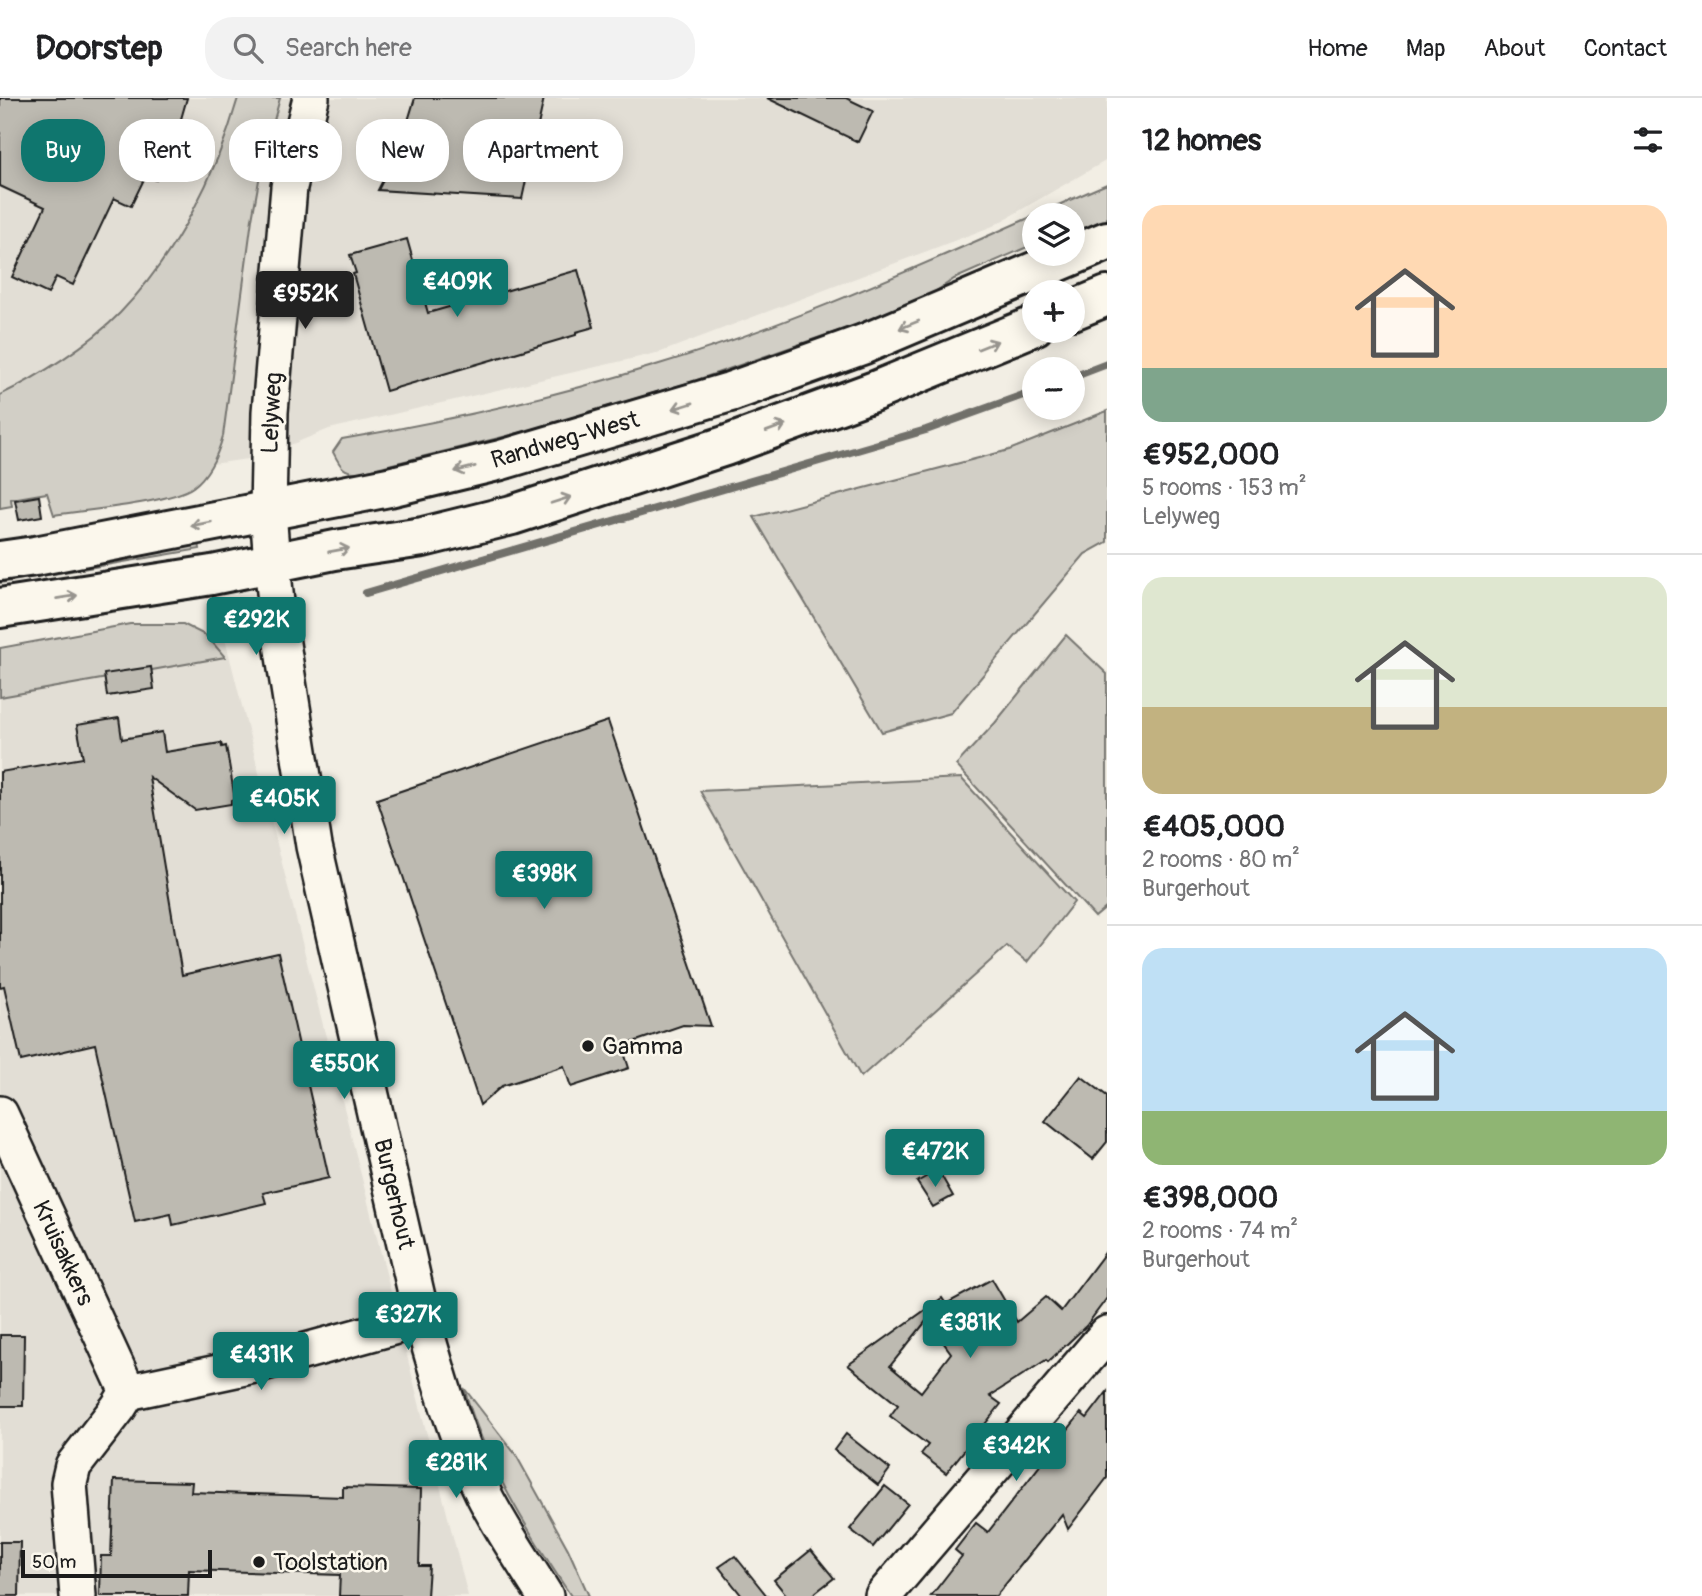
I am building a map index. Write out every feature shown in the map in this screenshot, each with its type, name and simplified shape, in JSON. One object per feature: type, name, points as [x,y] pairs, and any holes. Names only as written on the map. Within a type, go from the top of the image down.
[{"type":"main road","name":"Randweg-West","points":[[0,561],[389,487],[501,460],[730,392],[864,344],[1107,241]]},
{"type":"main road","points":[[1085,305],[1107,296]]},
{"type":"main road","points":[[0,608],[212,575],[335,550],[423,537],[512,515],[725,446],[876,391],[1022,331]]},
{"type":"street","name":"Lelyweg","points":[[272,563],[268,511],[270,412],[289,187],[310,98]]},
{"type":"street","name":"Burgerhout","points":[[272,563],[277,612],[314,846],[422,1319],[456,1431],[484,1495],[545,1596]]},
{"type":"street","name":"Kruisakkers","points":[[0,1114],[128,1392]]},
{"type":"street","points":[[78,1596],[69,1483],[73,1466],[128,1392],[255,1365],[422,1319]]},
{"type":"street","points":[[883,1596],[1107,1334]]},
{"type":"shaded area","points":[[0,98],[1107,98],[1107,160],[1033,203],[1022,203],[1022,209],[993,226],[661,352],[329,429],[261,457],[0,495]]},
{"type":"shaded area","points":[[238,98],[280,98],[274,119],[231,119]]},
{"type":"shaded area","points":[[229,127],[229,182],[259,182],[223,436],[212,464],[193,487],[182,493],[148,502],[54,515],[47,493],[11,499],[12,506],[0,508],[0,395],[79,348],[120,313],[159,266],[192,213],[207,182],[215,182],[215,163]]},
{"type":"shaded area","points":[[1107,184],[1107,226],[1085,232],[1085,203],[1063,203]]},
{"type":"shaded area","points":[[1022,221],[1022,249],[954,279],[907,311],[826,335],[691,382],[527,431],[360,472],[343,468],[333,452],[342,439],[539,398],[714,347],[884,281]]},
{"type":"shaded area","points":[[1107,411],[1107,542],[1085,554],[951,713],[882,732],[754,517],[1009,450]]},
{"type":"shaded area","points":[[199,541],[200,549],[0,583],[0,574]]},
{"type":"shaded area","points":[[130,624],[183,624],[207,636],[225,657],[0,697],[0,648]]},
{"type":"shaded area","points":[[1066,635],[1107,674],[1107,907],[1095,917],[956,765],[995,723]]},
{"type":"shaded area","points":[[225,639],[468,1596],[0,1596],[0,677]]},
{"type":"shaded area","points":[[961,778],[1074,902],[1027,962],[1007,946],[861,1077],[700,791]]},
{"type":"shaded area","points":[[464,1388],[516,1455],[568,1549],[589,1596],[571,1596],[539,1546],[496,1470]]},
{"type":"building","points":[[0,98],[187,98],[181,119],[119,119],[119,182],[143,182],[131,206],[114,198],[73,285],[56,277],[48,294],[12,277],[45,207],[0,186]]},
{"type":"building","points":[[415,98],[544,98],[539,119],[463,119],[463,182],[526,182],[522,199],[378,190],[382,182],[449,182],[449,119],[409,119]]},
{"type":"building","points":[[767,98],[846,98],[873,111],[858,142]]},
{"type":"building","points":[[407,239],[428,313],[578,270],[594,327],[576,332],[576,335],[386,391],[350,255]]},
{"type":"building","points":[[39,496],[42,516],[19,520],[15,500]]},
{"type":"building","points":[[151,667],[154,689],[107,696],[104,674]]},
{"type":"building","points":[[119,718],[122,739],[162,732],[165,752],[221,743],[222,747],[226,746],[235,799],[231,800],[231,804],[195,810],[149,777],[182,975],[278,953],[329,1178],[263,1193],[266,1203],[173,1225],[171,1214],[135,1222],[95,1044],[21,1061],[4,986],[0,987],[0,772],[83,758],[77,725]]},
{"type":"building","points":[[608,721],[711,1026],[683,1025],[622,1046],[629,1068],[571,1087],[564,1066],[502,1086],[480,1105],[377,799]]},
{"type":"building","points":[[1081,1076],[1107,1096],[1107,1142],[1093,1159],[1045,1121]]},
{"type":"building","points":[[938,1170],[953,1196],[933,1207],[917,1182]]},
{"type":"building","points":[[1107,1250],[1107,1298],[1086,1326],[1048,1362],[1046,1360],[990,1396],[1001,1404],[946,1473],[921,1454],[928,1445],[890,1416],[898,1405],[848,1365],[942,1298],[946,1304],[992,1279],[1017,1322],[1046,1297],[1061,1311]],"holes":[[[927,1320],[951,1353],[921,1392],[890,1366]]]},
{"type":"building","points":[[0,1335],[24,1335],[23,1406],[0,1406]]},
{"type":"building","points":[[1107,1392],[1107,1478],[1068,1529],[1062,1514],[996,1596],[931,1596],[962,1556],[955,1550],[976,1523],[988,1532],[1081,1413],[1087,1418]]},
{"type":"building","points":[[846,1434],[890,1469],[878,1485],[834,1450]]},
{"type":"building","points":[[114,1480],[192,1482],[191,1492],[343,1497],[343,1487],[421,1489],[419,1566],[429,1566],[427,1596],[339,1596],[340,1575],[189,1570],[188,1596],[100,1596],[101,1556],[111,1556]]},
{"type":"building","points":[[885,1486],[908,1504],[873,1547],[850,1529]]},
{"type":"building","points":[[0,1542],[20,1542],[19,1596],[0,1596]]},
{"type":"building","points":[[811,1550],[834,1578],[811,1596],[787,1596],[774,1580]]},
{"type":"building","points":[[735,1556],[767,1596],[742,1596],[719,1567]]},
{"type":"waterway","points":[[1085,372],[1107,364]]},
{"type":"waterway","points":[[366,593],[926,430],[1022,395]]},
{"type":"place","name":"Gamma","points":[[588,1046]]},
{"type":"place","name":"Toolstation","points":[[259,1562]]}]
